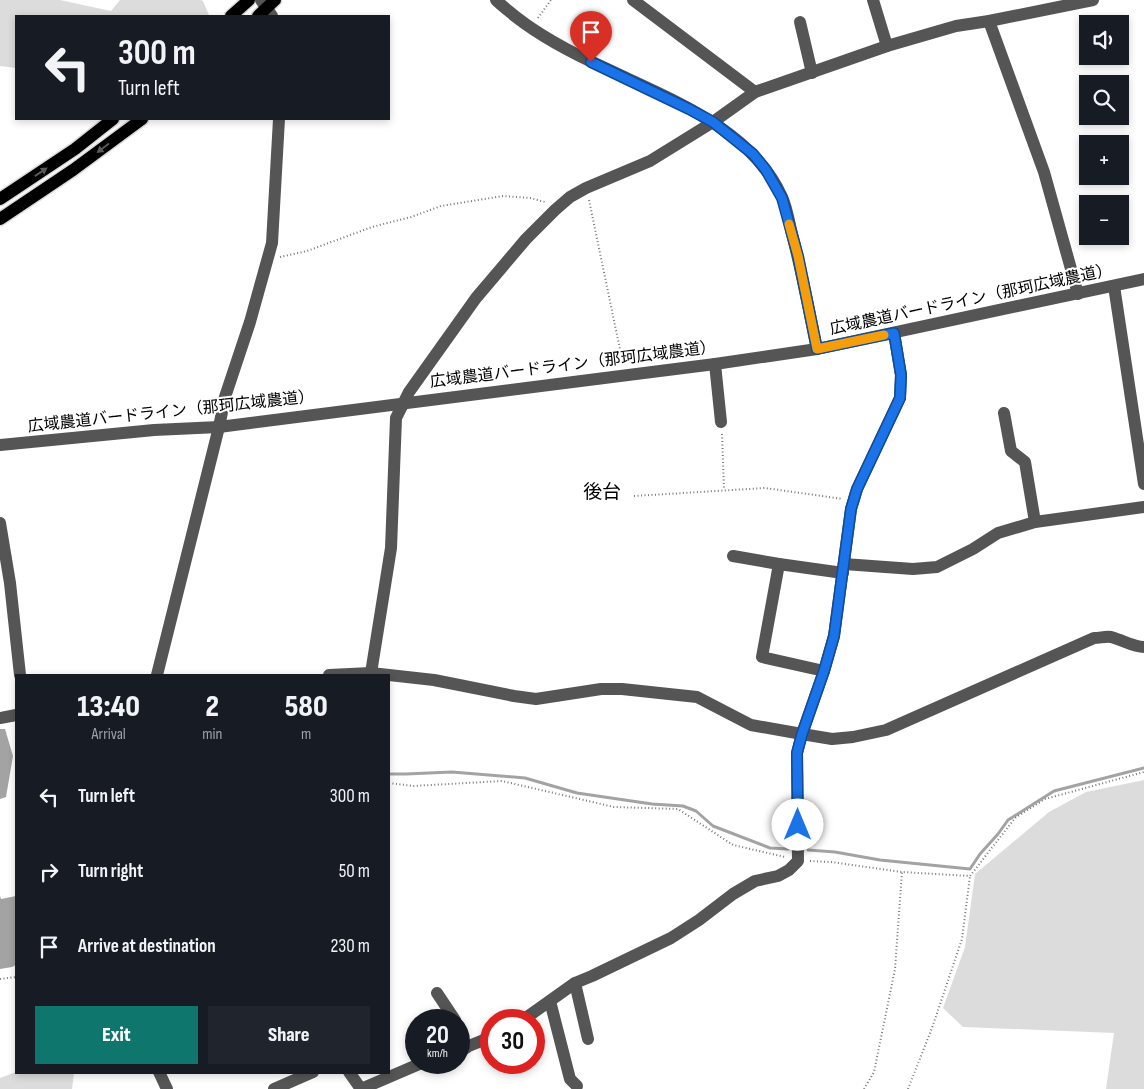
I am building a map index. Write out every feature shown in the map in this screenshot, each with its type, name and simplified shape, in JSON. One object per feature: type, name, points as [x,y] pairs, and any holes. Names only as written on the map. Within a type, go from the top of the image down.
[{"type":"main road","points":[[233,15],[249,0]]},
{"type":"main road","points":[[0,199],[75,149],[113,120]]},
{"type":"main road","points":[[0,219],[73,170],[141,120]]},
{"type":"street","points":[[496,0],[531,28],[591,62],[713,122],[753,154],[766,170],[782,198],[798,256],[817,349]]},
{"type":"street","points":[[633,0],[754,92]]},
{"type":"street","points":[[873,0],[887,46]]},
{"type":"street","points":[[371,673],[391,548],[396,418],[410,392],[476,298],[526,239],[555,210],[570,197],[586,188],[650,161],[713,122],[754,92],[887,46],[956,26],[1092,0]]},
{"type":"street","points":[[989,21],[1044,172],[1078,294]]},
{"type":"street","points":[[800,22],[812,73]]},
{"type":"street","points":[[157,674],[219,427],[224,397],[250,322],[272,243],[279,120]]},
{"type":"street","name":"広域農道バードライン（那珂広域農道）","points":[[0,445],[154,430],[219,427],[715,364],[817,349],[1144,280]]},
{"type":"street","points":[[1114,286],[1144,484]]},
{"type":"street","points":[[539,1009],[575,983],[671,938],[699,920],[733,894],[755,881],[778,876],[789,870],[798,860],[797,753],[834,636],[851,509],[857,489],[900,398],[901,375],[894,333]]},
{"type":"street","points":[[715,364],[721,422]]},
{"type":"street","points":[[1004,413],[1011,451],[1025,462],[1035,522]]},
{"type":"street","points":[[733,556],[779,564],[844,569],[913,569],[937,566],[973,549],[998,533],[1035,522],[1144,507]]},
{"type":"street","points":[[0,523],[10,583],[20,674]]},
{"type":"street","points":[[779,564],[762,657],[824,671]]},
{"type":"street","points":[[390,675],[434,680],[536,699],[622,689],[697,697],[751,725],[832,739],[886,730],[1094,638],[1109,637],[1144,648]]},
{"type":"street","points":[[350,674],[380,674]]},
{"type":"street","points":[[0,718],[15,715]]},
{"type":"street","points":[[575,983],[588,1039]]},
{"type":"street","points":[[437,993],[448,1009]]},
{"type":"street","points":[[550,1001],[570,1079],[577,1086]]},
{"type":"street","points":[[350,1074],[361,1089],[405,1070]]},
{"type":"street","points":[[160,1074],[167,1089]]},
{"type":"street","points":[[274,1089],[308,1074]]},
{"type":"path","points":[[531,28],[551,0]]},
{"type":"path","points":[[586,188],[625,375]]},
{"type":"path","points":[[268,257],[281,257],[308,251],[372,227],[450,204],[504,196],[530,198],[545,202],[555,210]]},
{"type":"path","points":[[721,422],[724,490]]},
{"type":"path","points":[[634,496],[765,488],[854,500]]},
{"type":"path","points":[[908,1089],[932,1028],[962,939],[970,876],[1015,818],[1046,799],[1144,772]]},
{"type":"path","points":[[390,783],[413,786],[502,781],[614,807],[678,809],[733,845],[785,857]]},
{"type":"path","points":[[798,860],[831,862],[902,872],[970,876]]},
{"type":"path","points":[[864,1089],[874,1072],[895,969],[902,872]]},
{"type":"path","points":[[0,979],[15,978]]},
{"type":"shaded area","points":[[0,0],[60,0],[111,11],[120,0],[201,0],[209,15],[15,15],[15,68],[0,66]]},
{"type":"shaded area","points":[[0,729],[5,729],[13,756],[6,797],[0,799]]},
{"type":"shaded area","points":[[1144,780],[1144,1089],[1106,1089],[1114,1033],[963,1027],[943,1008],[965,947],[975,874],[1049,812],[1086,792]]},
{"type":"shaded area","points":[[0,896],[1,899],[15,896],[15,966],[0,969]]},
{"type":"shaded area","points":[[15,1072],[15,1074],[74,1074],[72,1089],[0,1089],[0,1078]]},
{"type":"waterway","points":[[808,850],[835,852],[880,860],[970,869],[1008,820],[1054,791],[1144,768]]},
{"type":"waterway","points":[[390,774],[452,772],[525,778],[577,793],[652,804],[683,806],[696,811],[713,826],[770,848],[788,849]]},
{"type":"slow traffic","points":[[789,224],[798,256],[817,349],[884,335]]},
{"type":"district","name":"後台","points":[[602,492]]},
{"type":"route","points":[[591,62],[713,122],[753,154],[766,170],[782,198],[798,256],[817,349],[894,333],[901,375],[900,398],[857,489],[851,509],[834,636],[797,753],[798,825]]}]
